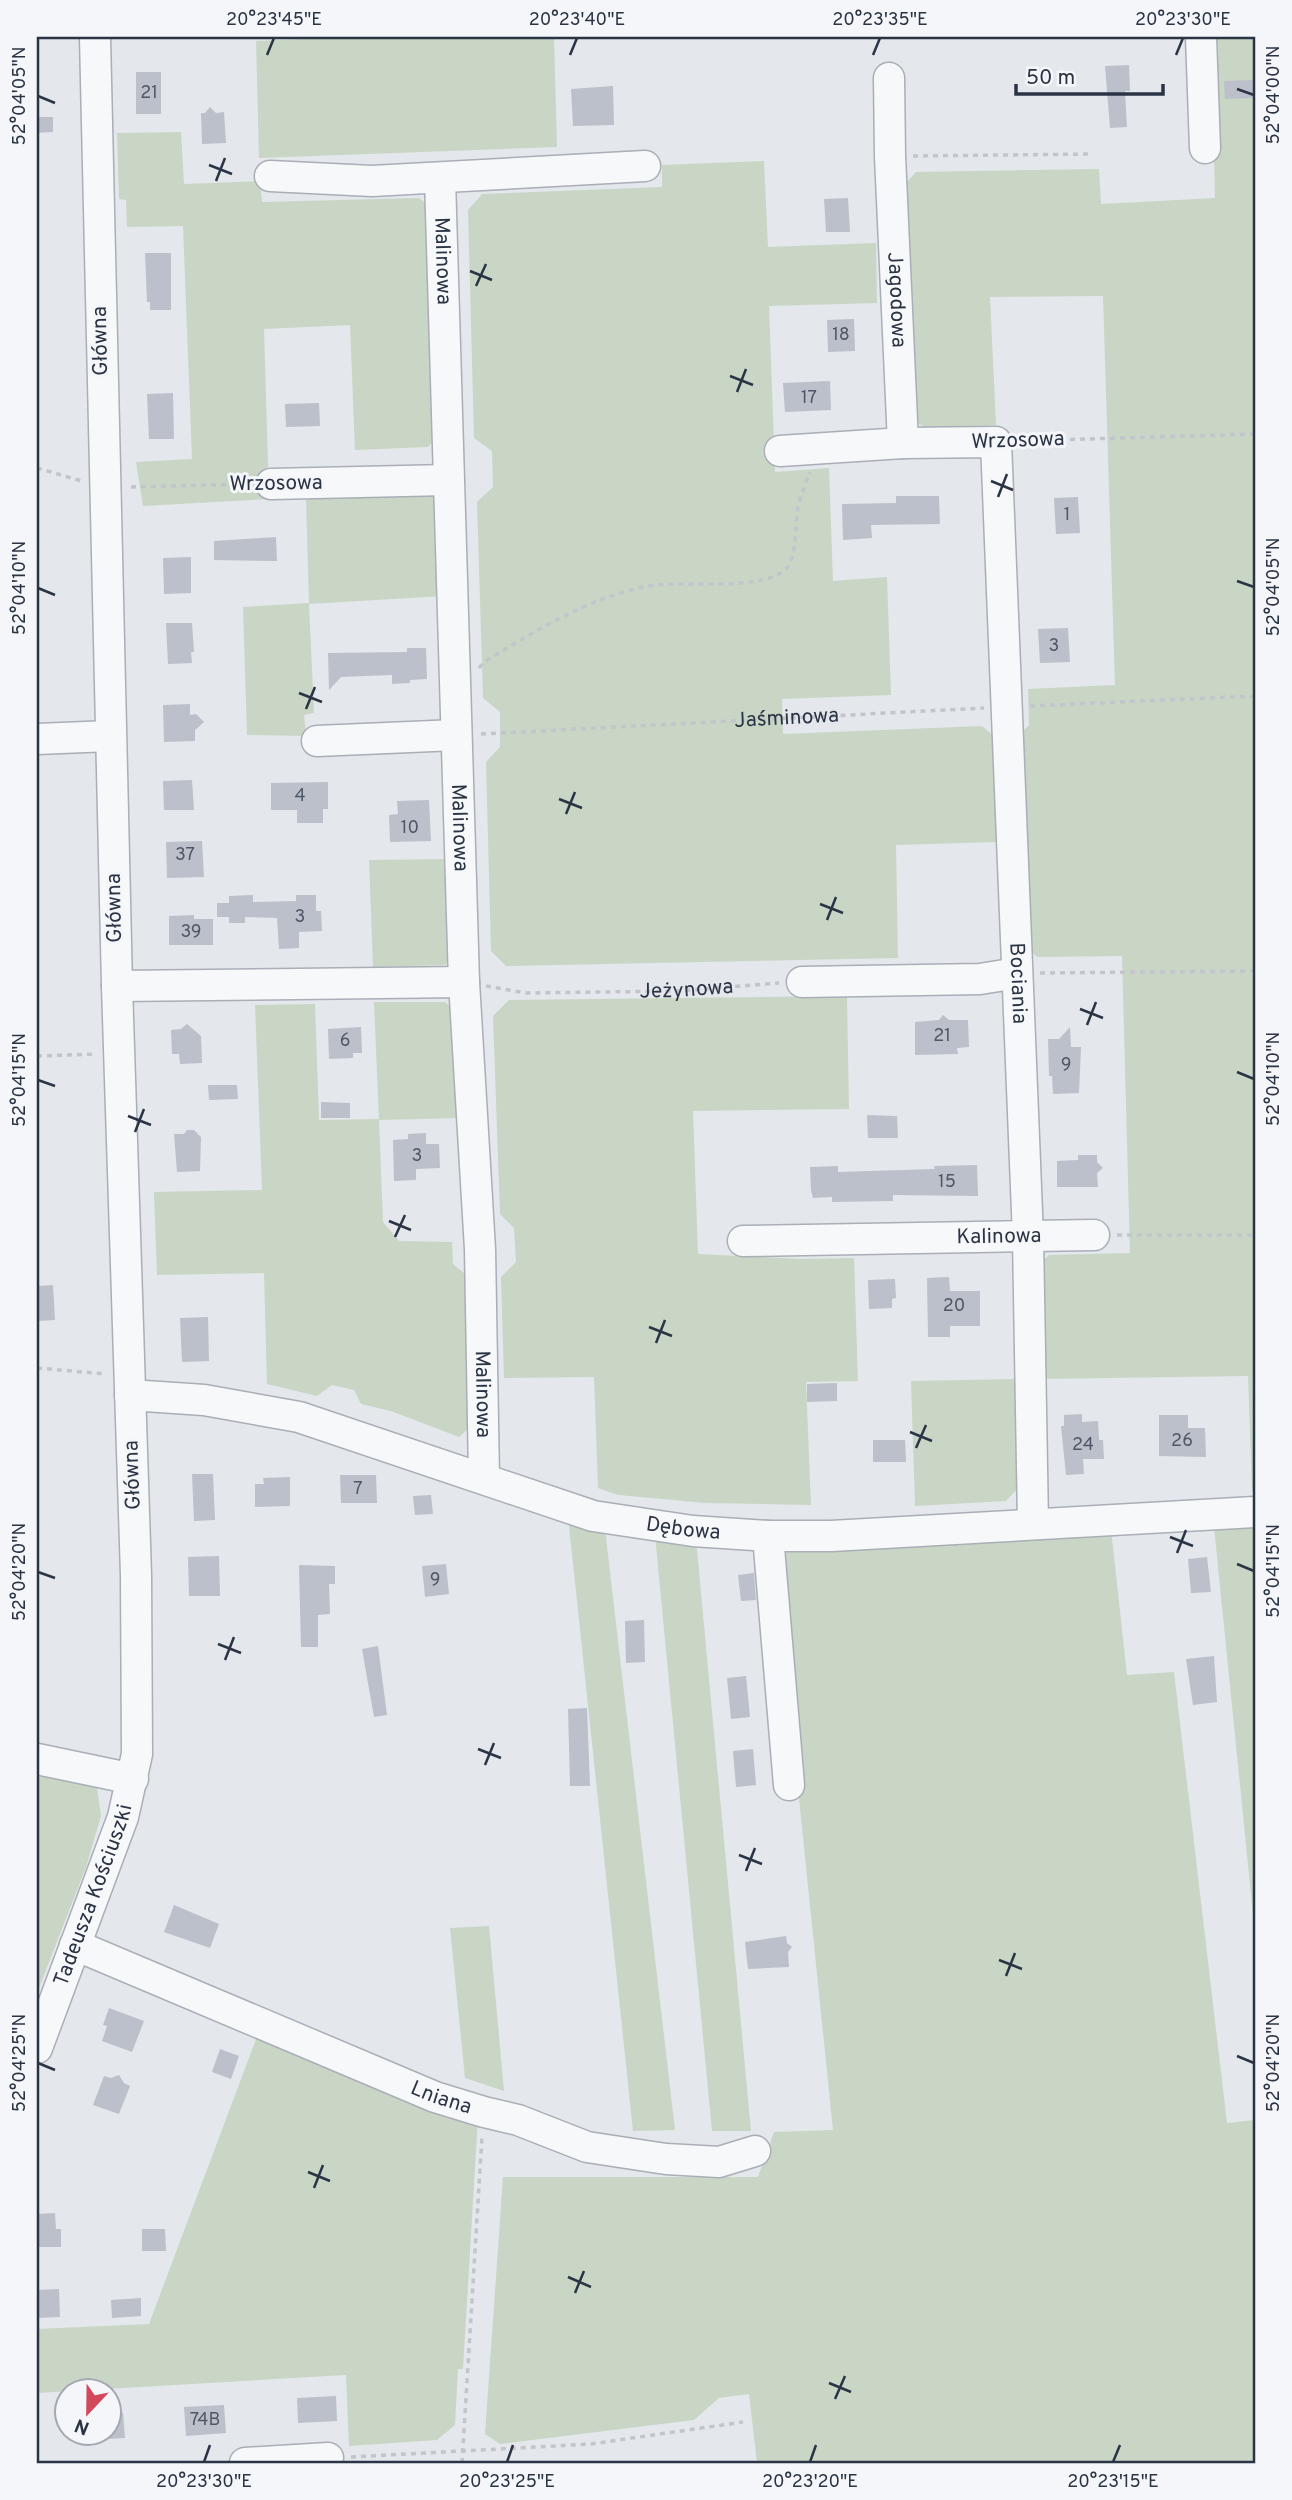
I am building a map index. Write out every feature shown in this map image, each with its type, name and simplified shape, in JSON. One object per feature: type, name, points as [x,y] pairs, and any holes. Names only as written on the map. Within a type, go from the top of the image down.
[{"type":"street","name":"Główna","points":[[95,37],[110,736],[138,1670],[137,1754],[133,1779]]},
{"type":"street","points":[[1201,37],[1205,148]]},
{"type":"street","name":"Jagodowa","points":[[889,78],[902,443]]},
{"type":"street","points":[[271,176],[372,181],[645,166]]},
{"type":"street","name":"Malinowa","points":[[440,179],[464,982],[480,1249],[484,1478]]},
{"type":"street","name":"Wrzosowa","points":[[780,451],[902,443],[996,442]]},
{"type":"street","name":"Bociania","points":[[996,442],[1028,1237],[1033,1524]]},
{"type":"street","name":"Wrzosowa","points":[[271,484],[449,480]]},
{"type":"street","points":[[317,741],[456,735]]},
{"type":"street","points":[[37,739],[110,736]]},
{"type":"street","points":[[802,982],[980,979],[1017,973]]},
{"type":"street","points":[[117,986],[464,982]]},
{"type":"street","name":"Kalinowa","points":[[743,1241],[1094,1236]]},
{"type":"street","name":"Dębowa","points":[[130,1391],[204,1400],[299,1417],[593,1516],[693,1531],[768,1536],[831,1536],[1255,1512]]},
{"type":"street","points":[[768,1536],[789,1785]]},
{"type":"street","points":[[37,1759],[133,1779]]},
{"type":"street","name":"Tadeusza Kościuszki","points":[[37,2048],[124,1816],[133,1779]]},
{"type":"street","name":"Lniana","points":[[75,1945],[435,2097],[484,2112]]},
{"type":"street","points":[[484,2112],[518,2120],[587,2147],[666,2159],[719,2162],[755,2151]]},
{"type":"street","points":[[246,2463],[328,2458]]},
{"type":"path","points":[[890,156],[1093,154]]},
{"type":"path","name":"Wrzosowa","points":[[996,442],[1255,434]]},
{"type":"path","points":[[456,700],[484,662],[573,610],[650,586],[754,582],[774,577],[787,569],[793,559],[798,506],[817,450]]},
{"type":"path","name":"Wrzosowa","points":[[37,468],[104,488],[271,484]]},
{"type":"path","name":"Jaśminowa","points":[[456,735],[1255,696]]},
{"type":"path","points":[[1017,973],[1255,971]]},
{"type":"path","name":"Jeżynowa","points":[[464,982],[526,993],[679,991],[802,982]]},
{"type":"path","points":[[37,1056],[119,1054]]},
{"type":"path","points":[[1094,1236],[1255,1235]]},
{"type":"path","points":[[37,1368],[106,1374],[130,1391]]},
{"type":"path","name":"Lniana","points":[[462,2463],[484,2112]]},
{"type":"path","points":[[328,2458],[591,2444],[743,2422]]},
{"type":"green space","points":[[348,37],[554,37],[557,147],[259,158],[256,41]]},
{"type":"green space","points":[[1211,37],[1255,37],[1255,1491],[1252,1491],[1248,1376],[1040,1379],[1035,1268],[1049,1255],[1130,1253],[1122,956],[1037,957],[1024,944],[1017,737],[1029,725],[1028,689],[1115,685],[1103,296],[990,297],[996,425],[925,428],[910,417],[904,185],[916,172],[1099,169],[1101,204],[1215,198]]},
{"type":"green space","points":[[181,132],[184,184],[260,181],[262,202],[419,198],[434,209],[440,433],[428,447],[355,450],[350,325],[264,329],[269,499],[143,506],[136,462],[192,459],[183,226],[127,227],[126,200],[119,199],[117,133]]},
{"type":"green space","points":[[764,161],[768,247],[876,243],[877,303],[769,306],[775,472],[829,468],[833,581],[887,577],[891,695],[782,699],[783,734],[982,726],[995,737],[996,842],[896,845],[898,958],[506,966],[491,951],[486,762],[500,747],[500,712],[483,698],[477,502],[493,487],[492,451],[474,438],[468,210],[482,194],[662,187],[662,165]]},
{"type":"green space","points":[[430,492],[442,502],[444,596],[309,604],[314,713],[304,715],[306,736],[247,735],[243,607],[309,603],[306,498]]},
{"type":"green space","points":[[453,859],[456,954],[445,965],[373,967],[369,860]]},
{"type":"green space","points":[[847,996],[849,1109],[693,1111],[698,1254],[802,1259],[854,1258],[858,1381],[806,1382],[811,1505],[705,1503],[618,1495],[598,1488],[594,1377],[504,1378],[501,1277],[516,1262],[514,1228],[500,1214],[493,1016],[509,1000]]},
{"type":"green space","points":[[374,1002],[445,1002],[458,1013],[460,1118],[379,1120],[383,1222],[399,1241],[452,1242],[453,1264],[465,1274],[470,1427],[459,1437],[391,1411],[361,1404],[354,1390],[332,1385],[317,1396],[267,1384],[264,1273],[157,1275],[154,1192],[262,1190],[255,1005],[315,1004],[319,1120],[379,1119]]},
{"type":"green space","points":[[1016,1379],[1019,1487],[1006,1501],[915,1506],[911,1381]]},
{"type":"green space","points":[[568,1516],[605,1529],[675,2130],[633,2131]]},
{"type":"green space","points":[[1255,1526],[1255,1934],[1214,1527]]},
{"type":"green space","points":[[1111,1529],[1127,1675],[1174,1672],[1227,2123],[1255,2120],[1255,2463],[757,2463],[749,2394],[719,2398],[694,2420],[500,2444],[485,2434],[503,2177],[758,2177],[774,2132],[833,2130],[773,1545]]},
{"type":"green space","points":[[655,1535],[696,1539],[751,2131],[712,2131]]},
{"type":"green space","points":[[37,1767],[96,1780],[101,1816],[86,1867],[37,1993]]},
{"type":"green space","points":[[489,1926],[504,2091],[465,2078],[450,1928]]},
{"type":"green space","points":[[258,2034],[478,2118],[463,2369],[458,2369],[455,2425],[437,2440],[349,2446],[346,2375],[122,2388],[122,2378],[52,2378],[52,2392],[37,2393],[37,2329],[149,2324]]},
{"type":"building","points":[[1129,65],[1130,91],[1125,91],[1127,127],[1110,128],[1105,66]]},
{"type":"building","points":[[136,72],[161,72],[161,114],[136,114]]},
{"type":"building","points":[[1255,80],[1255,98],[1225,99],[1224,81]]},
{"type":"building","points":[[613,86],[614,125],[573,126],[571,89]]},
{"type":"building","points":[[210,107],[216,113],[224,112],[226,143],[202,144],[201,113],[205,113]]},
{"type":"building","points":[[37,117],[53,117],[53,132],[37,133]]},
{"type":"building","points":[[848,198],[850,232],[826,232],[824,199]]},
{"type":"building","points":[[145,253],[171,253],[171,310],[150,310],[150,302],[147,302]]},
{"type":"building","points":[[854,319],[855,351],[828,352],[827,320]]},
{"type":"building","points":[[830,381],[831,410],[785,412],[783,383]]},
{"type":"building","points":[[173,393],[174,439],[149,439],[147,394]]},
{"type":"building","points":[[319,403],[320,426],[286,427],[285,404]]},
{"type":"building","points":[[896,496],[939,496],[940,524],[871,525],[872,538],[843,540],[842,504],[896,503]]},
{"type":"building","points":[[1078,497],[1080,533],[1056,534],[1054,498]]},
{"type":"building","points":[[276,537],[277,561],[214,560],[214,541]]},
{"type":"building","points":[[191,557],[191,593],[164,594],[163,558]]},
{"type":"building","points":[[166,623],[192,623],[192,663],[168,664]]},
{"type":"building","points":[[1068,628],[1070,662],[1040,663],[1038,629]]},
{"type":"building","points":[[407,648],[426,648],[427,679],[392,684],[392,675],[341,677],[329,690],[328,653],[407,652]]},
{"type":"building","points":[[190,704],[190,715],[196,714],[204,722],[195,730],[195,741],[164,742],[163,705]]},
{"type":"building","points":[[192,780],[194,810],[164,810],[163,781]]},
{"type":"building","points":[[328,782],[328,809],[323,809],[323,823],[297,823],[297,810],[271,810],[271,783]]},
{"type":"building","points":[[429,800],[431,841],[390,842],[389,815],[398,814],[397,801]]},
{"type":"building","points":[[202,841],[204,877],[167,878],[166,842]]},
{"type":"building","points":[[253,895],[253,902],[296,901],[296,895],[316,895],[316,911],[321,911],[322,931],[299,932],[299,948],[279,949],[277,918],[245,917],[245,923],[229,923],[229,917],[217,917],[217,903],[229,903],[229,896]]},
{"type":"building","points":[[194,915],[194,919],[213,919],[213,945],[169,945],[169,916]]},
{"type":"building","points":[[943,1015],[949,1020],[968,1020],[969,1047],[957,1048],[958,1054],[915,1055],[915,1022],[939,1020]]},
{"type":"building","points":[[187,1024],[201,1036],[202,1063],[180,1064],[179,1054],[172,1054],[171,1030],[181,1029]]},
{"type":"building","points":[[361,1027],[362,1053],[353,1053],[353,1058],[329,1059],[328,1029]]},
{"type":"building","points":[[1070,1027],[1071,1047],[1081,1047],[1079,1093],[1053,1094],[1052,1076],[1049,1076],[1048,1039],[1059,1039]]},
{"type":"building","points":[[208,1085],[237,1085],[238,1099],[209,1100]]},
{"type":"building","points":[[321,1102],[350,1103],[350,1118],[321,1118]]},
{"type":"building","points":[[867,1115],[897,1116],[898,1138],[868,1138]]},
{"type":"building","points":[[187,1130],[194,1130],[201,1137],[200,1171],[177,1172],[174,1134],[184,1134]]},
{"type":"building","points":[[426,1133],[426,1144],[439,1144],[440,1168],[416,1169],[416,1180],[394,1181],[393,1140],[408,1139],[408,1134]]},
{"type":"building","points":[[1078,1155],[1097,1155],[1097,1162],[1103,1168],[1097,1173],[1098,1187],[1057,1187],[1057,1161],[1078,1160]]},
{"type":"building","points":[[977,1165],[978,1196],[893,1195],[893,1201],[832,1202],[832,1197],[813,1198],[811,1190],[810,1167],[838,1166],[838,1172]]},
{"type":"building","points":[[949,1277],[950,1291],[980,1291],[980,1326],[950,1326],[950,1337],[928,1337],[927,1278]]},
{"type":"building","points":[[895,1279],[896,1298],[892,1299],[892,1308],[869,1309],[868,1280]]},
{"type":"building","points":[[53,1285],[55,1320],[38,1321],[37,1286]]},
{"type":"building","points":[[208,1317],[209,1361],[182,1362],[180,1318]]},
{"type":"building","points":[[837,1383],[837,1401],[807,1402],[807,1384]]},
{"type":"building","points":[[1082,1414],[1082,1422],[1098,1421],[1104,1459],[1083,1459],[1084,1474],[1066,1475],[1061,1426],[1064,1426],[1064,1415]]},
{"type":"building","points":[[1159,1415],[1188,1415],[1188,1428],[1205,1428],[1206,1457],[1159,1456]]},
{"type":"building","points":[[873,1440],[905,1440],[906,1462],[873,1462]]},
{"type":"building","points":[[192,1474],[213,1474],[215,1520],[194,1521]]},
{"type":"building","points":[[340,1475],[376,1475],[377,1503],[341,1503]]},
{"type":"building","points":[[290,1477],[290,1506],[255,1507],[255,1484],[264,1484],[263,1478]]},
{"type":"building","points":[[431,1495],[433,1514],[415,1515],[413,1496]]},
{"type":"building","points":[[219,1556],[220,1596],[189,1596],[188,1557]]},
{"type":"building","points":[[1207,1557],[1211,1592],[1191,1593],[1188,1559]]},
{"type":"building","points":[[446,1564],[449,1594],[425,1597],[422,1566]]},
{"type":"building","points":[[299,1565],[335,1566],[335,1584],[329,1584],[330,1614],[318,1615],[318,1647],[301,1647]]},
{"type":"building","points":[[754,1573],[756,1600],[741,1601],[738,1575]]},
{"type":"building","points":[[644,1620],[645,1662],[626,1663],[625,1621]]},
{"type":"building","points":[[378,1646],[387,1715],[374,1717],[362,1649]]},
{"type":"building","points":[[1214,1656],[1217,1702],[1193,1705],[1186,1659]]},
{"type":"building","points":[[746,1676],[750,1717],[731,1719],[727,1678]]},
{"type":"building","points":[[587,1708],[590,1786],[570,1786],[568,1709]]},
{"type":"building","points":[[753,1749],[756,1785],[736,1787],[733,1751]]},
{"type":"building","points":[[174,1905],[219,1924],[210,1948],[164,1932]]},
{"type":"building","points":[[786,1936],[787,1943],[792,1947],[788,1952],[789,1967],[748,1969],[745,1942]]},
{"type":"building","points":[[109,2008],[144,2021],[132,2052],[102,2041],[107,2026],[103,2025]]},
{"type":"building","points":[[220,2049],[239,2056],[231,2079],[212,2072]]},
{"type":"building","points":[[119,2075],[124,2083],[130,2086],[119,2114],[93,2105],[104,2076],[111,2078]]},
{"type":"building","points":[[55,2213],[56,2229],[61,2229],[61,2247],[37,2247],[37,2214]]},
{"type":"building","points":[[142,2229],[165,2229],[166,2251],[142,2251]]},
{"type":"building","points":[[59,2289],[60,2317],[37,2318],[37,2290]]},
{"type":"building","points":[[141,2298],[141,2316],[112,2318],[111,2300]]},
{"type":"building","points":[[336,2396],[337,2421],[298,2423],[297,2398]]},
{"type":"building","points":[[224,2405],[226,2433],[186,2436],[184,2407]]},
{"type":"building","points":[[123,2413],[125,2438],[122,2438]]}]
